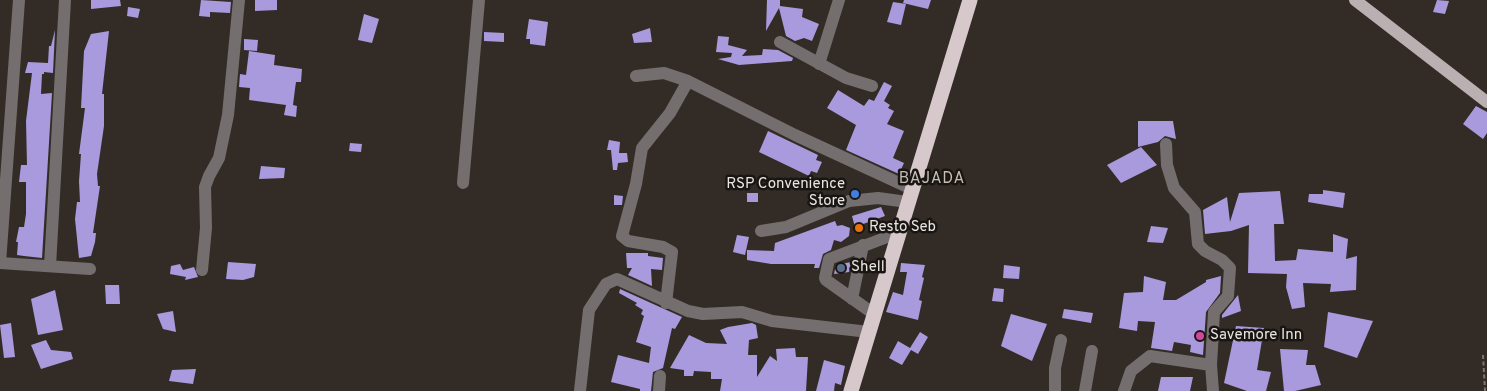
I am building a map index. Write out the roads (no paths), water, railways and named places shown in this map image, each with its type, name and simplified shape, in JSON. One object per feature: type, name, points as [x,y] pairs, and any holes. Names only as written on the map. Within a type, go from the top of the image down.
[{"type":"highway","points":[[851,391],[970,0]]},
{"type":"main road","points":[[1355,0],[1487,102]]},
{"type":"street","points":[[19,0],[0,263],[90,269]]},
{"type":"street","points":[[50,266],[65,0]]},
{"type":"street","points":[[202,270],[206,187],[209,176],[220,158],[228,115],[239,0]]},
{"type":"street","points":[[463,183],[479,0]]},
{"type":"street","points":[[819,64],[839,0]]},
{"type":"street","points":[[780,42],[846,78],[872,86]]},
{"type":"street","points":[[636,76],[664,73],[688,81],[909,196]]},
{"type":"street","points":[[666,302],[672,252],[663,246],[628,241],[622,236],[636,184],[642,148],[670,113],[688,81]]},
{"type":"street","points":[[1166,144],[1168,165],[1174,188],[1195,212],[1198,244],[1205,251],[1222,260],[1230,268],[1228,296],[1214,312],[1211,365],[1213,391]]},
{"type":"street","points":[[761,231],[786,228],[849,201],[909,196]]},
{"type":"street","points":[[874,314],[825,278],[831,256],[898,233]]},
{"type":"street","points":[[852,299],[863,245]]},
{"type":"street","points":[[580,391],[589,310],[606,284],[617,279],[688,311],[703,314],[742,312],[772,321],[869,332]]},
{"type":"street","points":[[1055,391],[1055,368],[1061,340]]},
{"type":"street","points":[[1085,391],[1092,351]]},
{"type":"street","points":[[1124,391],[1131,371],[1150,356],[1211,365]]},
{"type":"street","points":[[659,391],[660,376]]},
{"type":"place","name":"RSP Convenience Store","points":[[855,194]]},
{"type":"place","name":"Resto Seb","points":[[859,228]]},
{"type":"place","name":"Shell","points":[[841,268]]},
{"type":"place","name":"Savemore Inn","points":[[1200,336]]},
{"type":"district","name":"BAJADA","points":[[932,180]]}]
